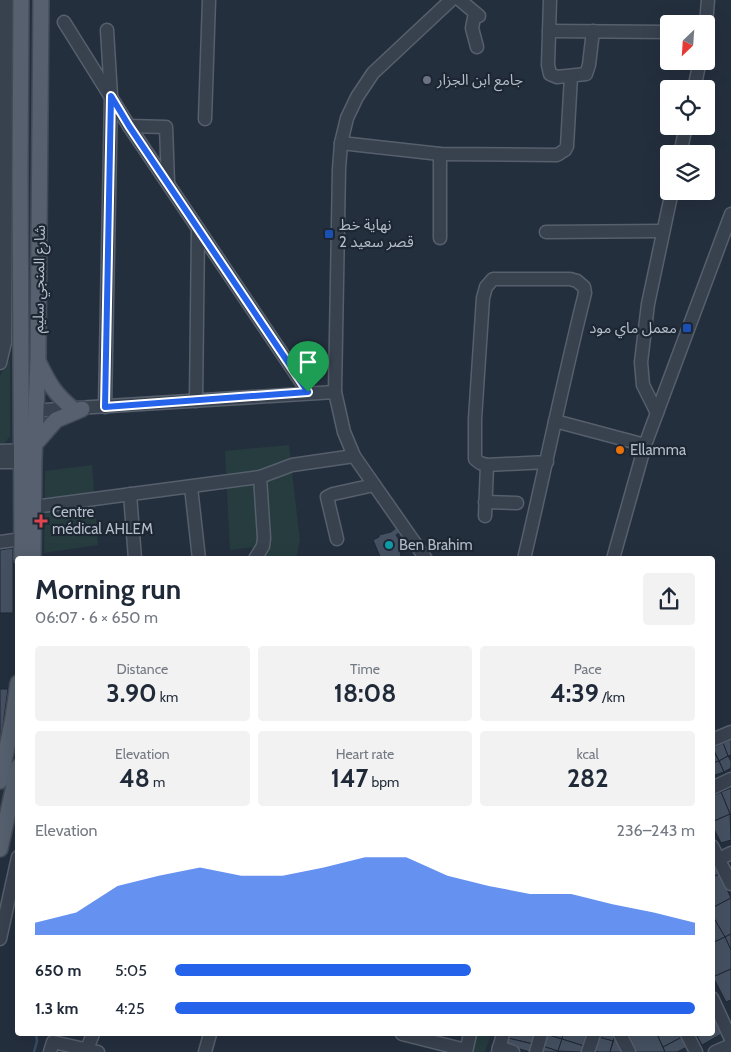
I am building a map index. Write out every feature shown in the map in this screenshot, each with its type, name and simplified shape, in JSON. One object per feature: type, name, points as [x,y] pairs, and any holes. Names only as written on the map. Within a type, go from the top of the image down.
[{"type":"main road","name":"شارع المنجي سليم","points":[[21,0],[21,411],[29,454],[34,507],[34,556]]},
{"type":"main road","name":"شارع المنجي سليم","points":[[22,556],[29,454],[36,411],[38,360],[41,0]]},
{"type":"main road","points":[[38,360],[50,387],[60,399],[78,409]]},
{"type":"main road","points":[[29,454],[56,420],[78,409]]},
{"type":"main road","points":[[0,781],[15,704]]},
{"type":"main road","points":[[0,849],[15,781]]},
{"type":"street","points":[[0,363],[5,342],[3,232],[6,0]]},
{"type":"street","points":[[205,119],[209,0]]},
{"type":"street","points":[[424,556],[354,456],[344,432],[335,392],[341,144],[347,118],[357,97],[373,73],[451,0]]},
{"type":"street","points":[[460,0],[477,14],[472,28],[477,47]]},
{"type":"street","points":[[550,0],[548,71],[554,76],[586,74],[593,31]]},
{"type":"street","points":[[707,15],[708,0]]},
{"type":"street","points":[[64,22],[129,126],[308,392]]},
{"type":"street","points":[[105,407],[111,96],[107,30]]},
{"type":"street","points":[[549,31],[660,32]]},
{"type":"street","points":[[341,144],[440,154],[550,155],[562,153],[567,146],[570,76]]},
{"type":"street","points":[[129,126],[166,126],[168,183]]},
{"type":"street","points":[[440,154],[440,238]]},
{"type":"street","points":[[657,413],[643,385],[640,362],[648,304],[670,200]]},
{"type":"street","points":[[614,556],[645,445],[731,214]]},
{"type":"street","points":[[196,401],[198,230]]},
{"type":"street","points":[[546,232],[664,231]]},
{"type":"street","points":[[525,556],[585,293],[584,287],[577,280],[570,279],[493,280],[486,287],[483,298],[475,419],[475,459],[487,465],[546,462]]},
{"type":"street","points":[[21,411],[78,409],[308,392],[335,392]]},
{"type":"street","points":[[555,421],[645,445]]},
{"type":"street","points":[[0,451],[29,454]]},
{"type":"street","points":[[0,462],[29,454]]},
{"type":"street","points":[[34,507],[260,476],[292,465],[354,456]]},
{"type":"street","points":[[485,516],[487,465]]},
{"type":"street","points":[[257,556],[263,546],[264,538],[260,476]]},
{"type":"street","points":[[337,539],[327,497],[332,494],[374,485]]},
{"type":"street","points":[[191,486],[199,556]]},
{"type":"street","points":[[130,494],[135,556]]},
{"type":"street","points":[[485,502],[517,503]]},
{"type":"street","points":[[0,542],[22,539]]},
{"type":"street","points":[[715,739],[731,732]]},
{"type":"street","points":[[715,787],[731,779]]},
{"type":"street","points":[[715,848],[725,856],[731,884]]},
{"type":"street","points":[[0,939],[15,871]]},
{"type":"street","points":[[715,1004],[731,1039]]},
{"type":"street","points":[[50,1042],[92,1050],[93,1036]]},
{"type":"street","points":[[204,1052],[209,1036]]},
{"type":"street","points":[[410,1036],[466,1051],[470,1036]]},
{"type":"street","points":[[502,1036],[498,1050],[513,1052]]},
{"type":"street","points":[[536,1052],[540,1036]]},
{"type":"street","points":[[588,1052],[593,1036]]},
{"type":"street","points":[[621,1036],[629,1052]]},
{"type":"street","points":[[688,1036],[696,1052]]},
{"type":"street","points":[[715,1052],[731,1045]]},
{"type":"green space","points":[[10,359],[10,436],[0,446],[0,376]]},
{"type":"green space","points":[[289,445],[300,541],[297,556],[264,556],[268,549],[256,547],[230,550],[225,451]]},
{"type":"green space","points":[[92,465],[98,545],[44,553],[45,471]]},
{"type":"green space","points":[[471,1036],[490,1036],[485,1052],[467,1052]]},
{"type":"building","name":"Ben Brahim","points":[[396,528],[399,533],[396,535],[405,549],[400,551],[401,556],[380,556],[373,540],[379,537],[379,535],[391,532]]},
{"type":"building","points":[[13,548],[13,613],[0,613],[0,550]]},
{"type":"building","points":[[0,689],[8,689],[0,747]]},
{"type":"building","points":[[731,740],[731,755],[728,756],[723,743]]},
{"type":"building","points":[[723,743],[728,756],[719,761],[715,747]]},
{"type":"building","points":[[715,754],[719,761],[715,762]]},
{"type":"building","points":[[728,756],[731,761],[731,768],[724,772],[719,761]]},
{"type":"building","points":[[719,761],[724,772],[715,775],[715,762]]},
{"type":"building","points":[[731,788],[731,814],[730,814],[721,792]]},
{"type":"building","points":[[721,792],[730,814],[715,821],[715,795]]},
{"type":"building","points":[[730,814],[731,840],[721,843],[715,831],[715,821]]},
{"type":"building","points":[[715,865],[720,874],[715,876]]},
{"type":"building","points":[[720,874],[731,898],[715,906],[715,876]]},
{"type":"building","points":[[731,898],[731,934],[725,937],[715,920],[715,906]]},
{"type":"building","points":[[715,920],[725,937],[715,942]]},
{"type":"building","points":[[731,934],[731,950],[725,937]]},
{"type":"building","points":[[725,937],[731,950],[731,969],[715,976],[715,942]]},
{"type":"building","points":[[731,969],[731,1000],[726,1002],[715,981],[715,976]]},
{"type":"building","points":[[715,1015],[725,1032],[702,1045],[697,1036],[715,1036]]},
{"type":"building","points":[[508,1036],[535,1036],[533,1044],[508,1038]]},
{"type":"building","points":[[545,1036],[562,1039],[558,1051],[539,1045]]},
{"type":"building","points":[[563,1036],[587,1036],[584,1046],[562,1039]]},
{"type":"building","points":[[595,1036],[615,1036],[613,1041]]},
{"type":"building","points":[[595,1036],[613,1041],[610,1052],[591,1050]]},
{"type":"building","points":[[615,1036],[622,1052],[610,1052]]},
{"type":"building","points":[[627,1036],[658,1036],[665,1052],[635,1052]]},
{"type":"building","points":[[658,1036],[682,1036],[682,1037],[663,1047]]},
{"type":"building","points":[[682,1037],[687,1047],[677,1052],[665,1052],[663,1047]]},
{"type":"building","points":[[508,1038],[533,1044],[530,1052],[506,1045]]},
{"type":"building","points":[[562,1039],[584,1046],[582,1052],[558,1051]]},
{"type":"building","points":[[539,1045],[558,1051],[537,1052]]},
{"type":"waterway","points":[[34,1052],[36,1036]]},
{"type":"place","name":"جامع ابن الجزار","points":[[427,80]]},
{"type":"place","name":"نهاية خط قصر سعيد 2","points":[[329,234]]},
{"type":"place","name":"معمل ماي مود","points":[[687,328]]},
{"type":"place","name":"Ellamma","points":[[620,450]]},
{"type":"place","name":"Centre médical AHLEM","points":[[41,521]]},
{"type":"place","name":"Ben Brahim","points":[[389,545]]},
{"type":"route","points":[[111,96],[198,230],[308,392],[105,407],[111,96]]}]
